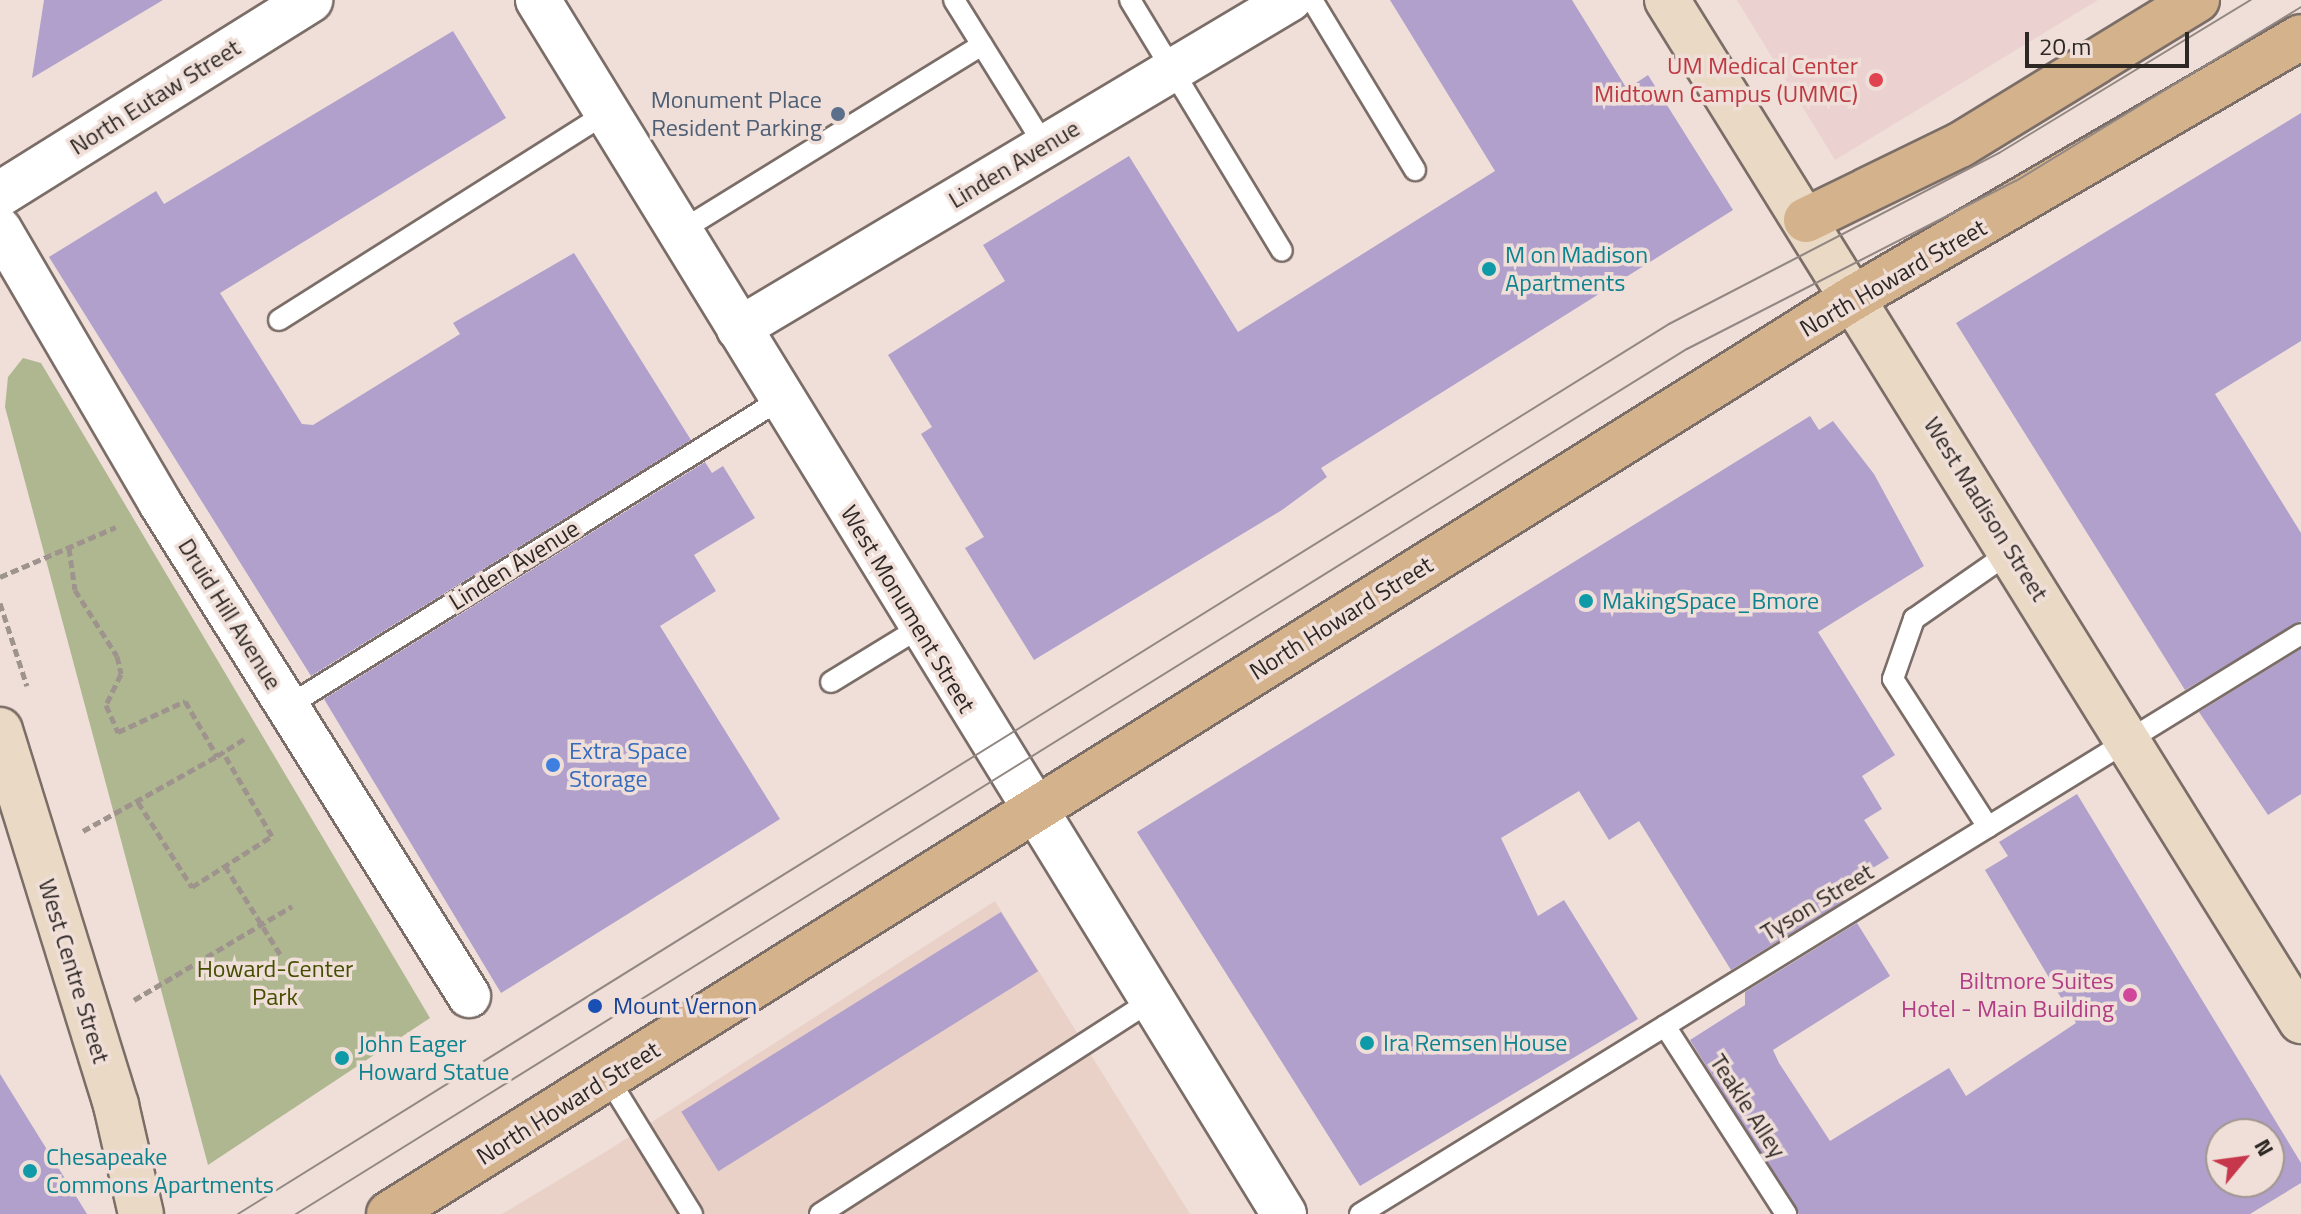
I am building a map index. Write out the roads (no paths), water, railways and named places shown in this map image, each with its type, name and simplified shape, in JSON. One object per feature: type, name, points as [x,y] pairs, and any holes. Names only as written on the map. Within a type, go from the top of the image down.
[{"type":"main road","name":"West Madison Street","points":[[1667,0],[1855,297],[2301,1021]]},
{"type":"main road","points":[[1806,220],[1960,145],[2197,0]]},
{"type":"main road","name":"North Howard Street","points":[[389,1214],[1855,297],[2301,37]]},
{"type":"main road","name":"West Centre Street","points":[[0,730],[116,1105],[141,1214]]},
{"type":"street","name":"North Eutaw Street","points":[[0,194],[310,0]]},
{"type":"street","name":"West Monument Street","points":[[538,0],[1032,812],[1284,1214]]},
{"type":"street","name":"Linden Avenue","points":[[738,329],[1290,0]]},
{"type":"street","name":"Druid Hill Avenue","points":[[0,229],[160,503],[469,996]]},
{"type":"lane","points":[[954,0],[1045,146]]},
{"type":"lane","points":[[1130,0],[1282,251]]},
{"type":"lane","points":[[1312,0],[1415,170]]},
{"type":"lane","points":[[679,232],[982,45]]},
{"type":"lane","points":[[279,320],[607,113]]},
{"type":"lane","name":"Linden Avenue","points":[[288,706],[781,399]]},
{"type":"lane","points":[[1988,827],[1893,679],[1914,619],[2012,551]]},
{"type":"lane","points":[[831,682],[919,628]]},
{"type":"lane","name":"Tyson Street","points":[[1360,1214],[2301,634]]},
{"type":"lane","points":[[820,1214],[1150,1001]]},
{"type":"lane","name":"Teakle Alley","points":[[1665,1026],[1786,1214]]},
{"type":"lane","points":[[608,1078],[692,1214]]},
{"type":"tram line","points":[[238,1214],[1669,324],[1999,153],[2251,0]]},
{"type":"tram line","points":[[296,1214],[1687,349],[2016,181],[2301,7]]},
{"type":"place","name":"UM Medical Center Midtown Campus (UMMC)","points":[[1876,80]]},
{"type":"place","name":"Monument Place Resident Parking","points":[[838,114]]},
{"type":"place","name":"M on Madison Apartments","points":[[1489,269]]},
{"type":"place","name":"MakingSpace_Bmore","points":[[1586,601]]},
{"type":"place","name":"Extra Space Storage","points":[[553,765]]},
{"type":"place","name":"Biltmore Suites Hotel - Main Building","points":[[2130,995]]},
{"type":"place","name":"Mount Vernon","points":[[595,1006]]},
{"type":"place","name":"Ira Remsen House","points":[[1367,1043]]},
{"type":"place","name":"John Eager Howard Statue","points":[[342,1058]]},
{"type":"place","name":"Chesapeake Commons Apartments","points":[[30,1171]]},
{"type":"park label","name":"Howard-Center Park","points":[[275,983]]}]
